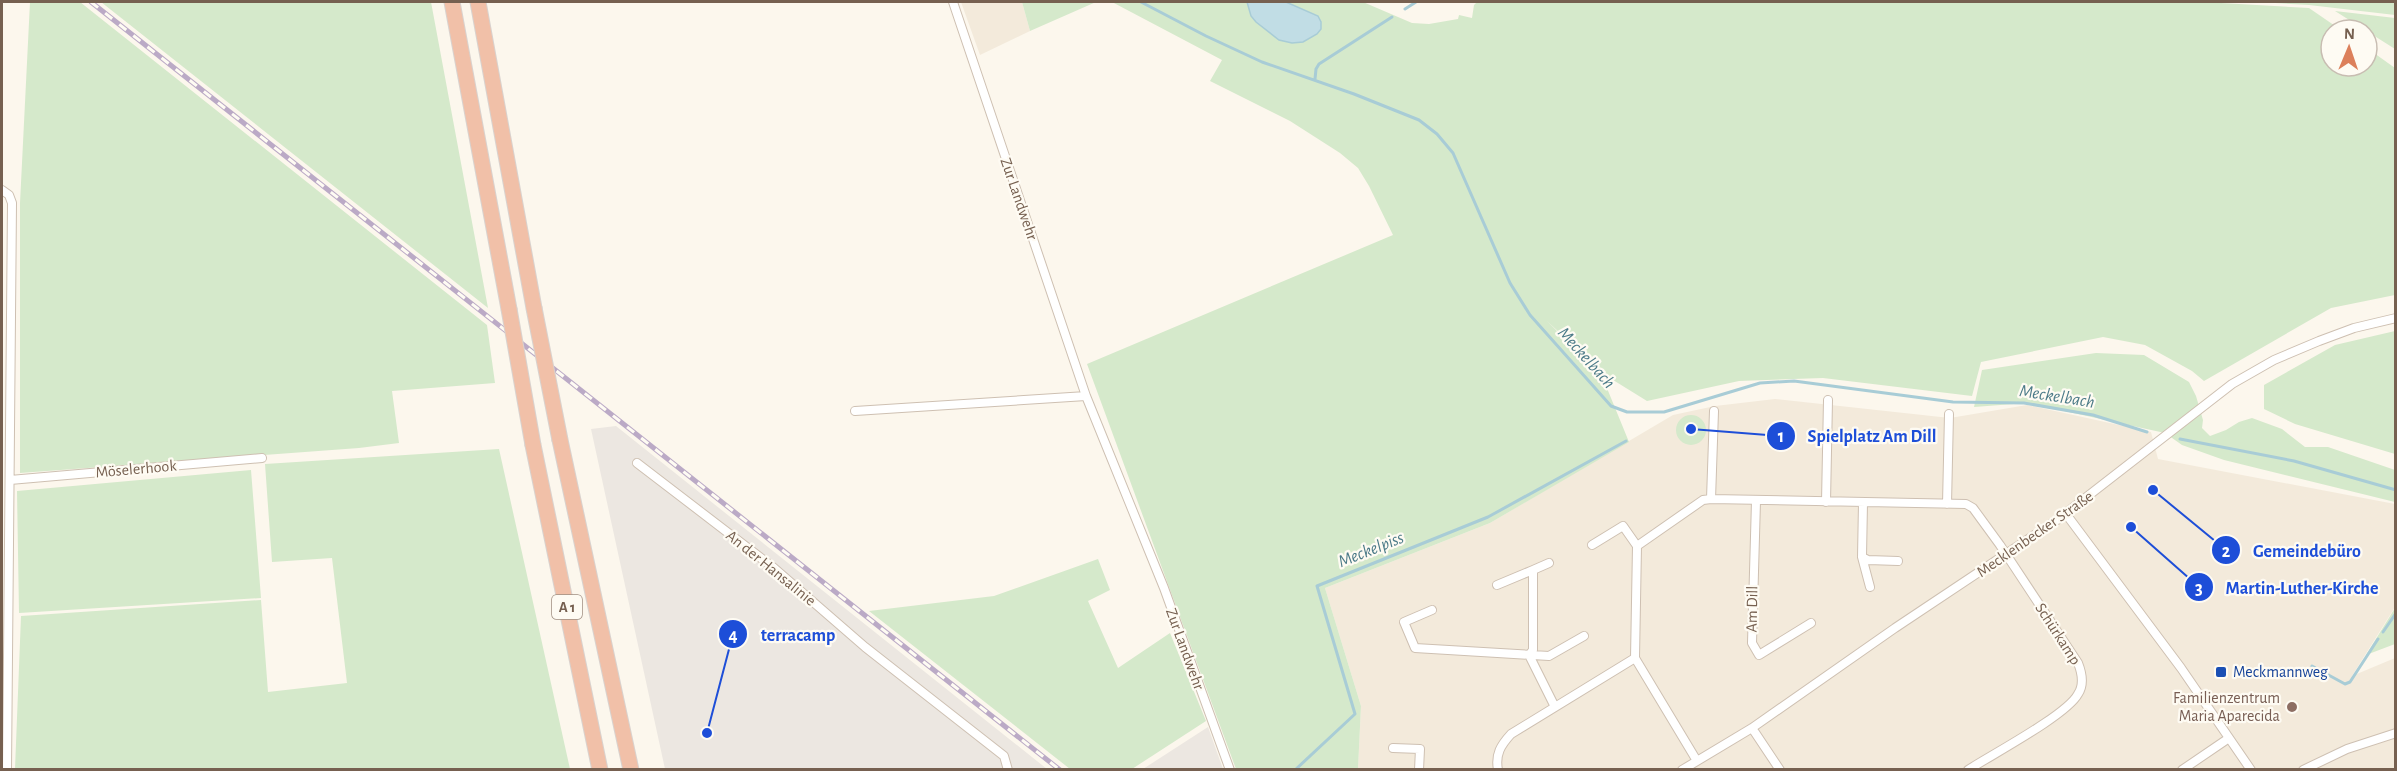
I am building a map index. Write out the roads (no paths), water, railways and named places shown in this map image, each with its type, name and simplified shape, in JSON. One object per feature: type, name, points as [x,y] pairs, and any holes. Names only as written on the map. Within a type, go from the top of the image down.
[{"type":"highway","name":"A 1","points":[[452,2],[534,445],[600,770]]},
{"type":"highway","name":"A 1","points":[[478,2],[560,440],[631,770]]},
{"type":"street","name":"Zur Landwehr","points":[[953,2],[1086,396],[1164,588],[1230,770]]},
{"type":"street","points":[[2,190],[9,195],[12,203],[7,770]]},
{"type":"street","name":"Mecklenbecker Straße","points":[[1682,770],[1752,728],[1895,628],[2006,556],[2066,514],[2163,440],[2219,393],[2241,379],[2274,360],[2319,341],[2354,328],[2396,318]]},
{"type":"street","points":[[855,411],[1086,396]]},
{"type":"street","points":[[1826,502],[1828,400]]},
{"type":"street","points":[[1711,499],[1714,411]]},
{"type":"street","points":[[1947,504],[1949,414]]},
{"type":"street","name":"Möselerhook","points":[[10,480],[262,458]]},
{"type":"street","name":"An der Hansalinie","points":[[637,463],[774,568],[865,647],[1004,756],[1008,770]]},
{"type":"street","points":[[1637,546],[1703,500],[1966,504],[1973,508],[2006,556]]},
{"type":"street","name":"Am Dill","points":[[1756,501],[1752,643],[1760,655],[1811,623]]},
{"type":"street","points":[[1863,502],[1862,557],[1870,587]]},
{"type":"street","points":[[2066,514],[2181,668],[2251,770]]},
{"type":"street","points":[[1592,545],[1623,526],[1637,546],[1635,658],[1697,761]]},
{"type":"street","name":"Schürkamp","points":[[1968,770],[2069,705],[2076,698],[2082,685],[2078,663],[2006,556]]},
{"type":"street","points":[[1862,557],[1868,560],[1898,561]]},
{"type":"street","points":[[1497,585],[1549,563]]},
{"type":"street","points":[[1529,655],[1533,650],[1533,570]]},
{"type":"street","points":[[1432,610],[1404,622],[1415,648],[1549,656],[1584,636]]},
{"type":"street","points":[[1529,655],[1555,707]]},
{"type":"street","points":[[1498,770],[1500,747],[1511,734],[1635,658]]},
{"type":"street","points":[[1752,728],[1780,770]]},
{"type":"street","points":[[2303,770],[2318,766],[2347,749],[2396,733]]},
{"type":"street","points":[[2182,770],[2229,738]]},
{"type":"street","points":[[1393,748],[1420,749],[1419,770]]},
{"type":"water","points":[[1247,2],[1286,2],[1318,16],[1321,29],[1303,42],[1292,43],[1279,40],[1256,22],[1251,16]]},
{"type":"waterway","name":"Meckelbach","points":[[1141,2],[1262,62],[1354,94],[1419,120],[1437,134],[1453,153],[1510,283],[1530,315],[1611,406],[1627,412],[1664,412],[1760,383],[1794,381],[1953,402],[2024,403],[2093,415],[2147,432]]},
{"type":"waterway","points":[[1405,9],[1416,2]]},
{"type":"waterway","points":[[1315,79],[1319,64],[1392,17]]},
{"type":"waterway","name":"Meckelbach","points":[[2180,439],[2294,461],[2396,490]]},
{"type":"waterway","name":"Meckelpiss","points":[[1295,770],[1355,714],[1317,586],[1488,517],[1626,441]]},
{"type":"waterway","points":[[2383,632],[2396,613]]},
{"type":"waterway","points":[[2312,666],[2345,684],[2350,682],[2378,639]]},
{"type":"railway","points":[[91,2],[1060,770]]},
{"type":"place","name":"Spielplatz Am Dill","points":[[1691,429]]},
{"type":"place","name":"Gemeindebüro","points":[[2153,490]]},
{"type":"place","name":"Martin-Luther-Kirche","points":[[2131,527]]},
{"type":"place","name":"Meckmannweg","points":[[2221,672]]},
{"type":"place","name":"Familienzentrum Maria Aparecida","points":[[2292,707]]},
{"type":"place","name":"terracamp","points":[[707,733]]}]
